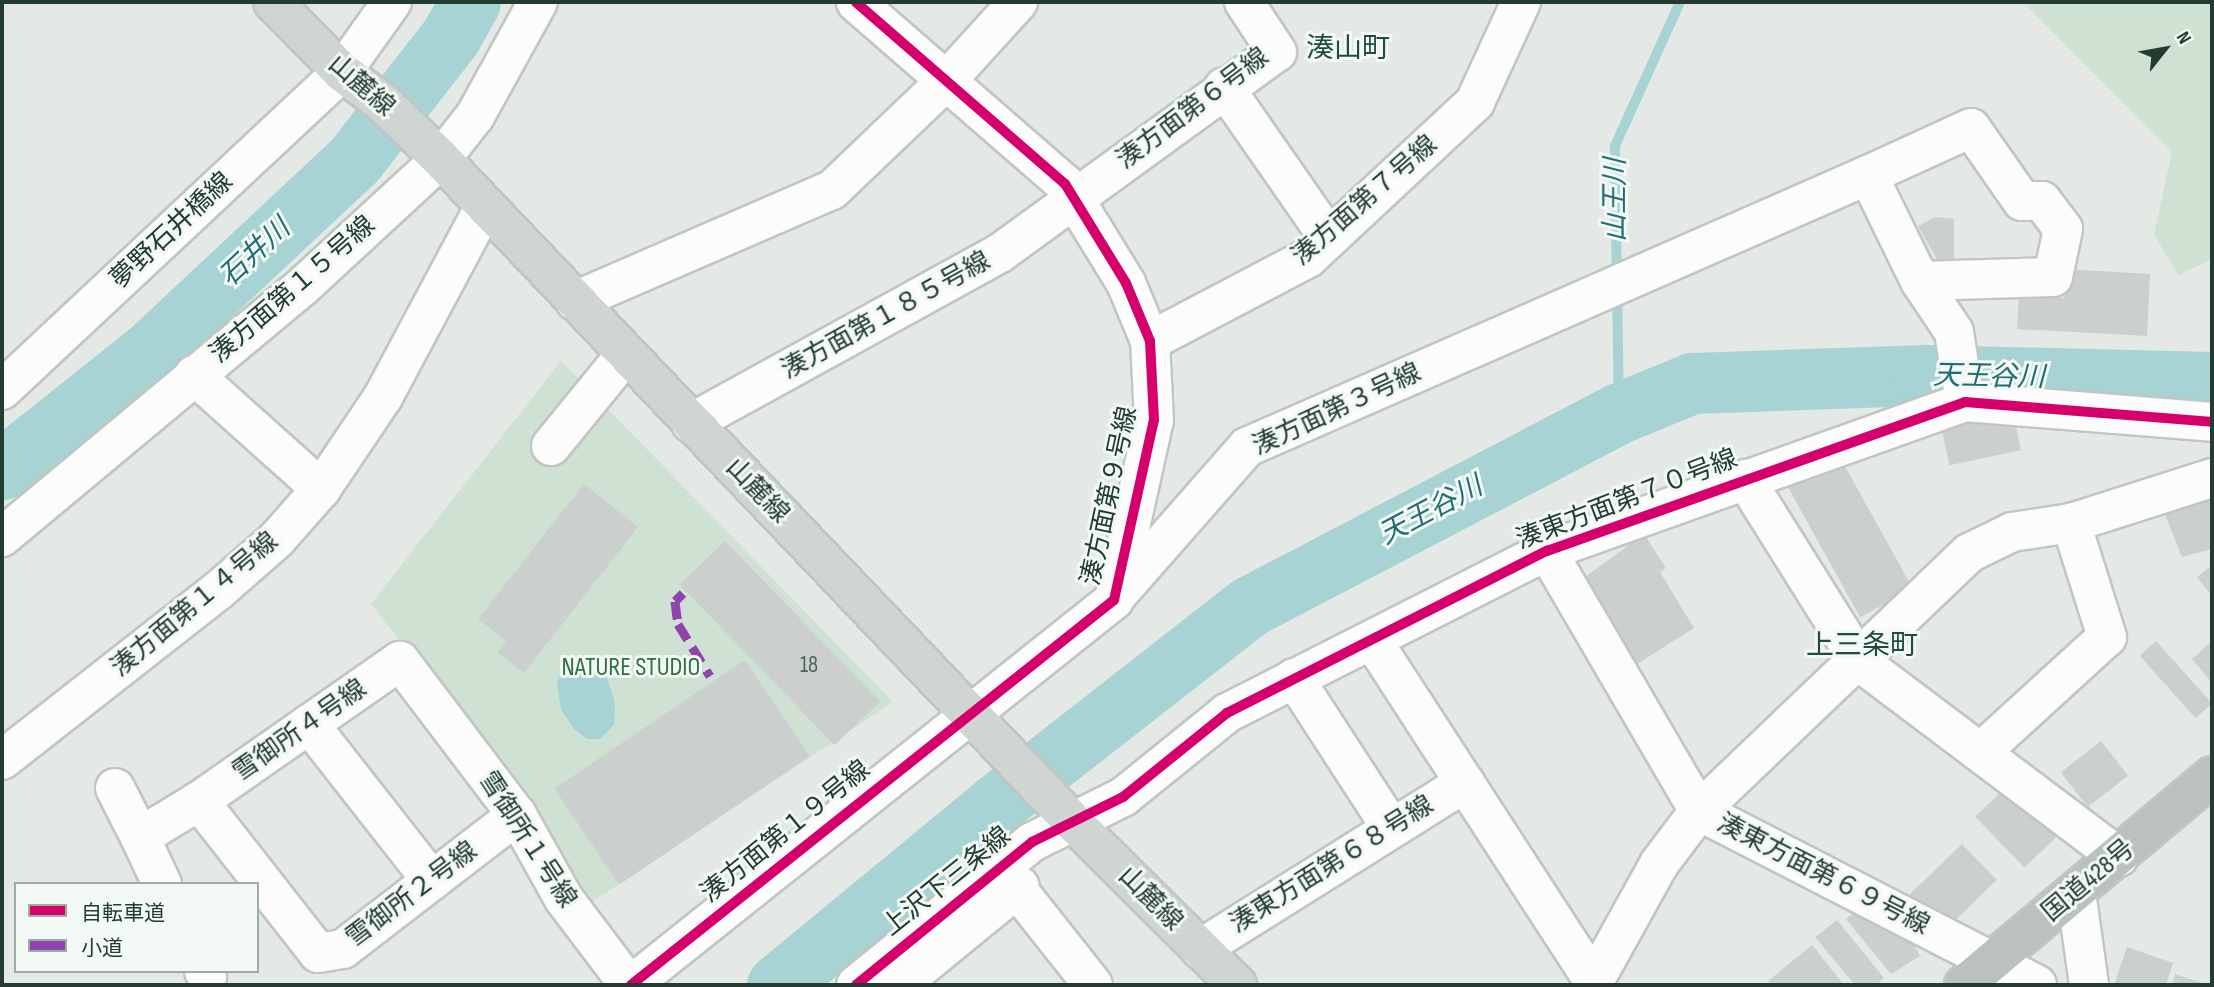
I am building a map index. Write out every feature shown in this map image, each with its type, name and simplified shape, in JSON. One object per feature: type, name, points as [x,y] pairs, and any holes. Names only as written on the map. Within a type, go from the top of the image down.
[{"type":"highway","name":"国道428号","points":[[1978,974],[2212,776]]},
{"type":"main road","name":"山麓線","points":[[273,2],[342,72],[383,103],[485,205],[1044,792],[1237,985]]},
{"type":"street","name":"夢野石井橋線","points":[[6,375],[342,72],[392,2]]},
{"type":"street","name":"湊方面第１５号線","points":[[2,537],[301,288],[432,151],[475,116],[538,2]]},
{"type":"street","name":"湊方面第９号線","points":[[856,2],[1065,184],[1126,283],[1150,341],[1154,420],[1114,600],[971,715]]},
{"type":"street","points":[[575,301],[832,190],[947,79],[1018,2]]},
{"type":"street","name":"湊方面第６号線","points":[[1073,198],[1224,87],[1277,52],[1250,4]]},
{"type":"street","name":"湊方面第７号線","points":[[1150,341],[1308,258],[1475,102],[1509,8]]},
{"type":"street","points":[[1224,87],[1329,238]]},
{"type":"street","name":"湊方面第３号線","points":[[1114,600],[1248,447],[1971,128],[2022,201],[2042,201],[2063,229],[2053,277],[1920,281]]},
{"type":"street","points":[[1868,175],[1920,281],[1954,332],[1965,397]]},
{"type":"street","name":"湊方面第１８５号線","points":[[691,423],[1000,253],[1073,198]]},
{"type":"street","name":"湊方面第１４号線","points":[[2,760],[219,590],[277,539],[321,489],[383,397],[485,205]]},
{"type":"street","points":[[551,446],[626,354]]},
{"type":"street","points":[[194,375],[321,489]]},
{"type":"street","name":"湊東方面第７０号線","points":[[1074,823],[1123,797],[1227,713],[1547,551],[1965,397],[2212,422]]},
{"type":"street","points":[[1372,640],[1593,983],[1659,864],[1699,811],[1860,662],[1969,553],[2012,532],[2071,523],[2212,478]]},
{"type":"street","points":[[1745,479],[1860,662],[1982,751],[2119,857]]},
{"type":"street","points":[[1982,751],[2107,637],[2071,523]]},
{"type":"street","name":"湊東方面第６９号線","points":[[1547,551],[1699,811],[1978,974],[2037,985]]},
{"type":"street","name":"雪御所４号線","points":[[199,801],[400,661]]},
{"type":"street","name":"雪御所１号線","points":[[400,661],[517,816],[564,899],[630,985]]},
{"type":"street","points":[[1294,678],[1390,826]]},
{"type":"street","name":"湊方面第１９号線","points":[[630,985],[971,715]]},
{"type":"street","points":[[309,724],[432,881]]},
{"type":"street","name":"湊東方面第６８号線","points":[[1200,949],[1390,826],[1465,783]]},
{"type":"street","points":[[115,788],[161,882]]},
{"type":"street","points":[[140,837],[199,801]]},
{"type":"street","name":"雪御所２号線","points":[[199,801],[318,953],[343,949],[517,816]]},
{"type":"street","points":[[899,985],[1017,889],[1051,857],[1074,823]]},
{"type":"street","name":"上沢下三条線","points":[[856,985],[1032,842],[1074,823]]},
{"type":"street","points":[[1017,889],[1093,985]]},
{"type":"street","points":[[2076,892],[2089,985]]},
{"type":"green space","points":[[2023,2],[2212,2],[2212,259],[2179,275],[2154,235],[2172,152]]},
{"type":"green space","name":"NATURE STUDIO","points":[[561,361],[893,702],[589,904],[521,793],[371,604]]},
{"type":"water","points":[[577,661],[592,663],[608,680],[615,703],[614,725],[600,739],[587,739],[574,729],[561,709],[557,684],[563,667]]},
{"type":"building","points":[[1935,217],[1954,219],[1954,263],[1939,263],[1918,226]]},
{"type":"building","points":[[2066,269],[2150,274],[2147,336],[2017,329],[2019,296],[2064,298]]},
{"type":"building","points":[[2013,413],[2021,450],[1949,465],[1942,428]]},
{"type":"building","points":[[1841,459],[1913,588],[1860,618],[1789,488]]},
{"type":"building","points":[[584,484],[638,527],[524,673],[497,652],[506,641],[478,619]]},
{"type":"building","points":[[2208,492],[2212,503],[2212,549],[2182,557],[2163,510]]},
{"type":"building","points":[[1644,534],[1666,568],[1660,572],[1694,628],[1634,666],[1581,580]]},
{"type":"building","points":[[725,541],[880,701],[835,745],[680,585]]},
{"type":"building","points":[[2212,565],[2212,596],[2197,577]]},
{"type":"building","points":[[2156,641],[2212,703],[2196,718],[2140,656]]},
{"type":"building","points":[[2212,641],[2212,683],[2192,659]]},
{"type":"building","points":[[745,660],[810,756],[619,885],[554,789]]},
{"type":"building","points":[[2101,741],[2128,776],[2088,807],[2061,772]]},
{"type":"building","points":[[2009,784],[2058,835],[2025,868],[1975,817]]},
{"type":"building","points":[[1962,844],[1997,880],[1944,931],[1909,895]]},
{"type":"building","points":[[1858,909],[1912,941],[1920,956],[1891,974],[1846,919]]},
{"type":"building","points":[[1837,920],[1884,978],[1876,985],[1855,985],[1815,937]]},
{"type":"building","points":[[1812,945],[1844,985],[1772,985],[1768,981]]},
{"type":"building","points":[[2127,947],[2173,963],[2166,985],[2114,985]]},
{"type":"building","points":[[2175,974],[2208,985],[2172,985]]},
{"type":"waterway","name":"石井川","points":[[2,469],[148,353],[355,159],[451,36],[470,2]]},
{"type":"waterway","name":"山王川","points":[[1619,413],[1615,146],[1680,2]]},
{"type":"waterway","name":"天王谷川","points":[[777,985],[995,805],[1250,606],[1619,413],[1692,383],[1925,375],[2212,382]]},
{"type":"marked path","points":[[683,593],[675,601],[678,624],[710,676]]},
{"type":"cycle path","points":[[631,985],[1114,600],[1154,420],[1150,341],[1126,283],[1065,184],[856,2]]},
{"type":"cycle path","points":[[856,985],[1032,842],[1123,797],[1227,713],[1547,551],[1965,402],[2212,422]]},
{"type":"district","name":"湊山町","points":[[1348,49]]},
{"type":"district","name":"上三条町","points":[[1862,646]]}]
